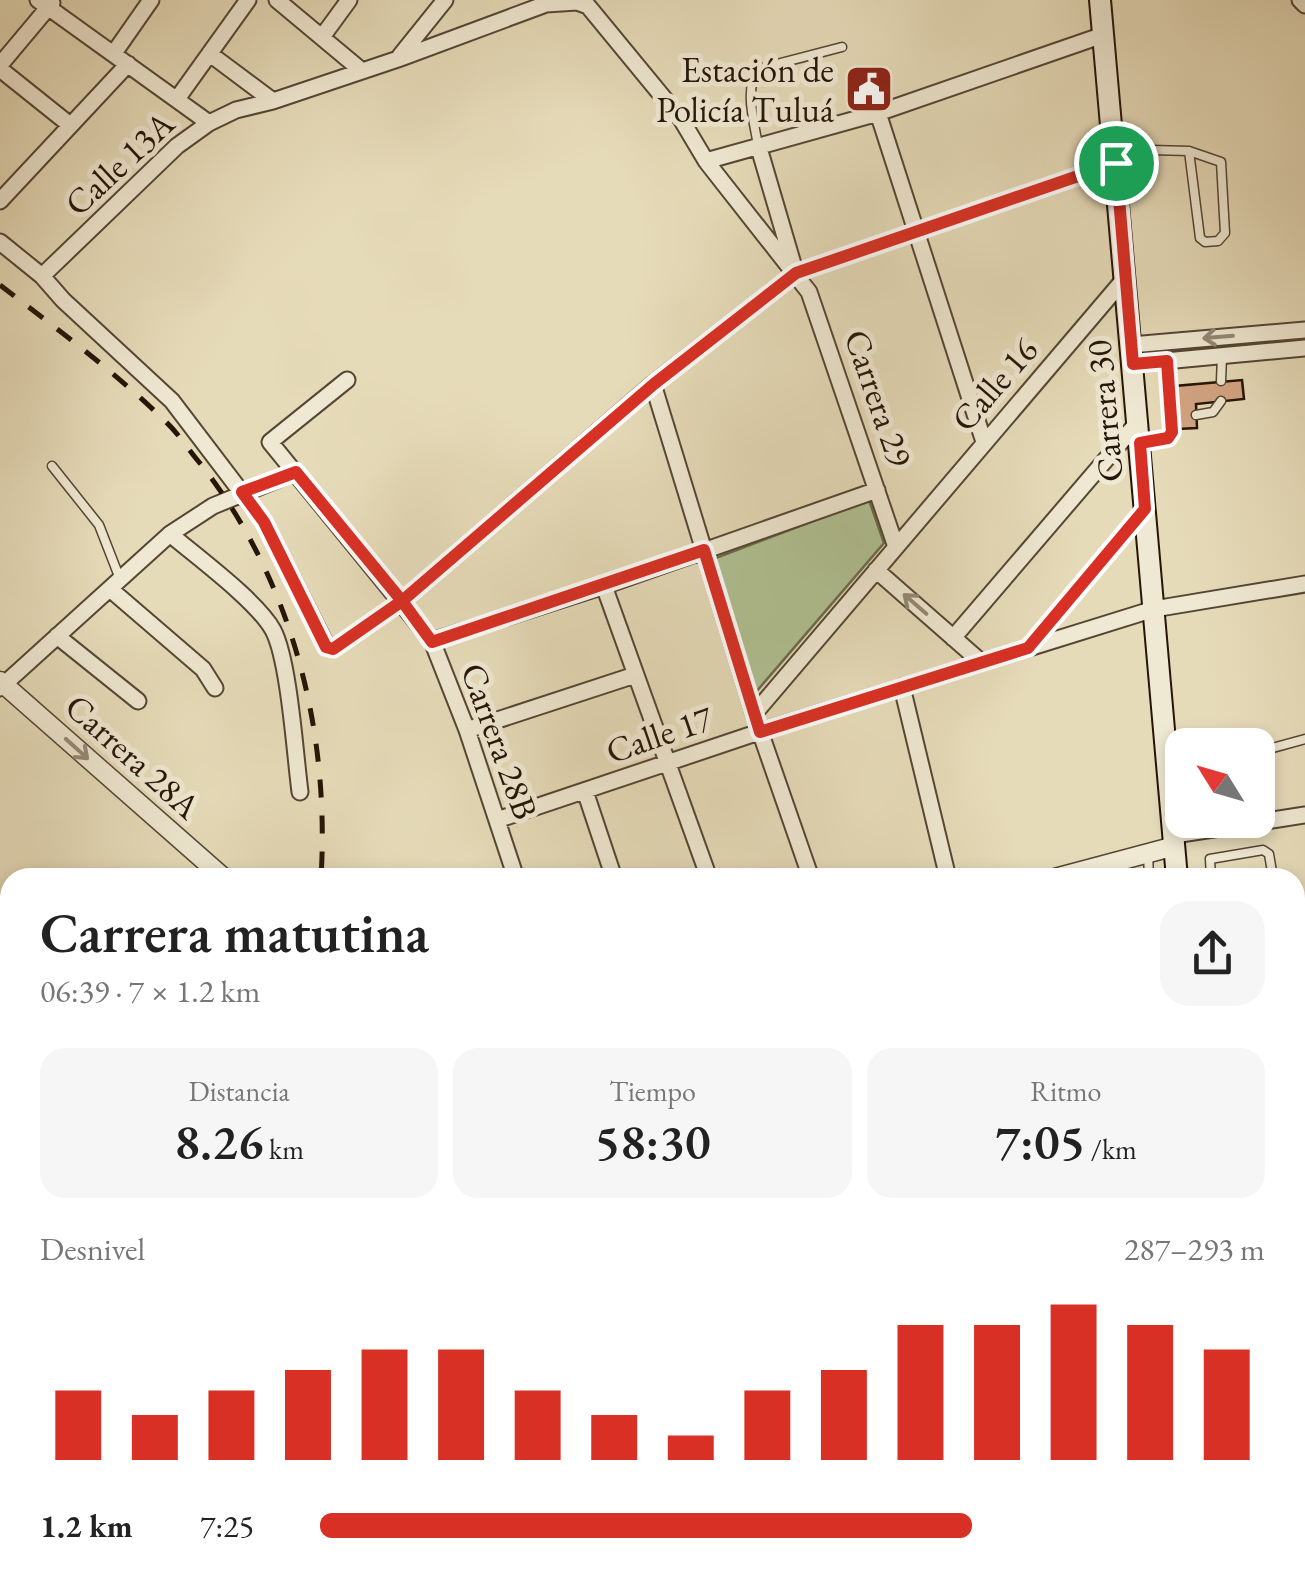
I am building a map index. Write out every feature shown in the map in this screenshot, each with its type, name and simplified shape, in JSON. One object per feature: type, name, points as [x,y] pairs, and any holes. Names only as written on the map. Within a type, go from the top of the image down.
[{"type":"main road","name":"Carrera 30","points":[[1100,0],[1154,609],[1170,728]]},
{"type":"main road","name":"Carrera 30","points":[[1174,840],[1177,868]]},
{"type":"street","points":[[114,53],[152,0]]},
{"type":"street","points":[[177,99],[248,0]]},
{"type":"street","points":[[277,0],[362,71]]},
{"type":"street","points":[[322,37],[349,0]]},
{"type":"street","points":[[398,59],[445,0]]},
{"type":"street","points":[[70,125],[0,67],[47,2],[209,123]]},
{"type":"street","name":"Calle 13A","points":[[42,276],[177,146],[209,123],[236,110],[398,59],[544,2],[588,3]]},
{"type":"street","name":"Carrera 29","points":[[588,3],[681,119],[706,161],[808,292],[896,547]]},
{"type":"street","points":[[706,161],[878,112],[1103,36]]},
{"type":"street","points":[[210,54],[274,101]]},
{"type":"street","points":[[0,200],[128,64]]},
{"type":"street","points":[[878,112],[984,442]]},
{"type":"street","name":"Carrera 29","points":[[759,148],[796,273]]},
{"type":"street","points":[[0,242],[42,276],[172,400],[264,522],[326,647],[333,649],[402,601],[654,384],[796,273],[1115,156]]},
{"type":"street","name":"Calle 16","points":[[754,714],[1126,277]]},
{"type":"street","points":[[1132,354],[1305,330]]},
{"type":"street","points":[[1132,354],[1167,361],[1305,348]]},
{"type":"street","name":"Carrera 28B","points":[[347,380],[270,442],[432,642],[467,730],[513,868]]},
{"type":"street","points":[[654,384],[754,714],[807,868]]},
{"type":"street","points":[[953,638],[1138,422]]},
{"type":"street","points":[[1,684],[170,534],[213,506],[296,472]]},
{"type":"street","points":[[432,642],[877,490]]},
{"type":"street","points":[[1028,648],[1145,509]]},
{"type":"street","points":[[170,534],[272,629],[283,669],[300,792]]},
{"type":"street","points":[[876,570],[982,662]]},
{"type":"street","points":[[115,584],[203,669],[215,688]]},
{"type":"street","name":"Calle 17","points":[[497,820],[760,732],[1154,609],[1305,584]]},
{"type":"street","points":[[604,586],[705,868]]},
{"type":"street","points":[[57,636],[138,702]]},
{"type":"street","points":[[467,730],[634,675]]},
{"type":"street","name":"Carrera 28A","points":[[1,684],[213,868]]},
{"type":"street","points":[[902,687],[946,868]]},
{"type":"street","points":[[585,791],[611,868]]},
{"type":"street","points":[[1092,868],[1148,853],[1174,840],[1305,815]]},
{"type":"lane","points":[[759,148],[751,89],[758,69],[842,47]]},
{"type":"lane","points":[[1115,156],[1188,151],[1215,158],[1223,168],[1225,234],[1218,241],[1200,238],[1188,151]]},
{"type":"lane","points":[[1221,382],[1222,356]]},
{"type":"lane","points":[[1140,443],[1168,438],[1172,432],[1167,361]]},
{"type":"lane","points":[[1196,415],[1213,412],[1221,402]]},
{"type":"lane","points":[[52,466],[99,524],[115,584]]},
{"type":"lane","points":[[1275,747],[1305,739]]},
{"type":"lane","points":[[1210,868],[1210,859],[1263,850],[1269,854],[1271,868]]},
{"type":"lane","points":[[1148,853],[1149,868]]},
{"type":"green space","points":[[869,500],[884,543],[756,692],[713,559]]},
{"type":"building","points":[[1242,380],[1244,399],[1196,404],[1197,428],[1178,429],[1175,386]]},
{"type":"railway","points":[[0,285],[105,368],[170,426],[231,507],[259,556],[281,606],[311,712],[319,767],[321,868]]},
{"type":"place","name":"Estación de Policía Tuluá","points":[[869,89]]},
{"type":"route","points":[[1116,163],[796,273],[654,384],[402,601],[296,472],[242,492],[264,522],[326,647],[333,649],[402,601],[432,642],[704,550],[760,732],[1028,648],[1145,509],[1140,443],[1168,438],[1172,432],[1167,361],[1133,364],[1116,163]]}]
